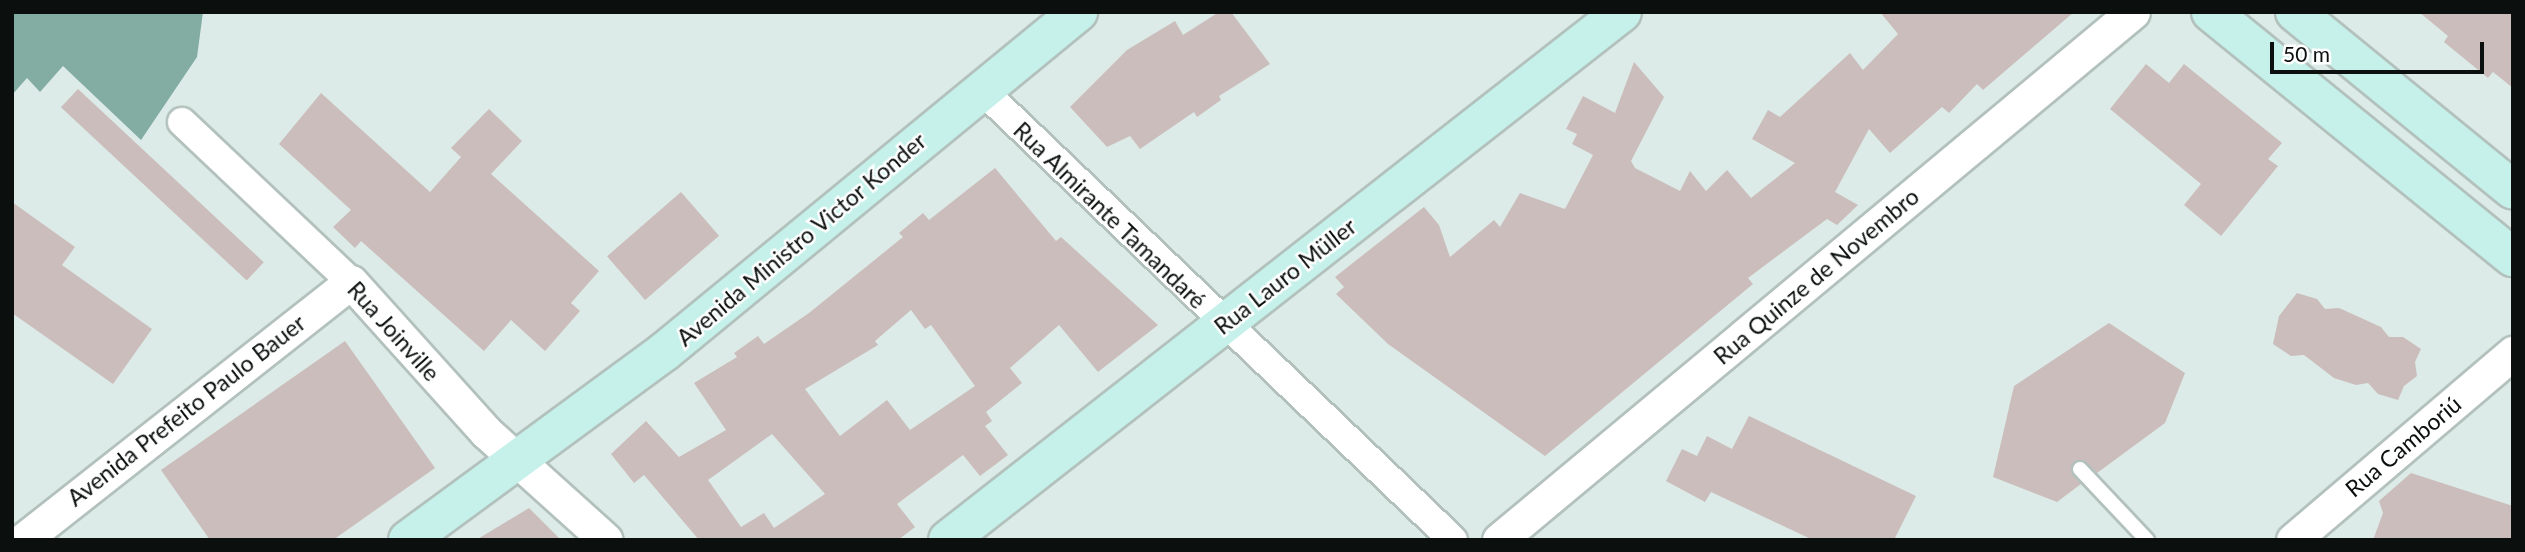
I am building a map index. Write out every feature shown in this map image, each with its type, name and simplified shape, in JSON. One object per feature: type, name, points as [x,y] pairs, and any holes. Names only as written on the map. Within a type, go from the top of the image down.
[{"type":"main road","name":"Avenida Ministro Victor Konder","points":[[408,540],[664,352],[1078,12]]},
{"type":"main road","name":"Rua Lauro Müller","points":[[948,540],[1622,12]]},
{"type":"main road","points":[[2211,12],[2513,257]]},
{"type":"main road","points":[[2294,12],[2513,190]]},
{"type":"street","name":"Rua Quinze de Novembro","points":[[1499,540],[2133,12]]},
{"type":"street","name":"Rua Almirante Tamandaré","points":[[982,90],[1224,325],[1453,540]]},
{"type":"street","name":"Rua Joinville","points":[[182,122],[351,282],[486,432],[607,540]]},
{"type":"street","name":"Avenida Prefeito Paulo Bauer","points":[[23,540],[351,282]]},
{"type":"street","name":"Rua Camboriú","points":[[2293,540],[2513,353]]},
{"type":"lane","points":[[2080,469],[2147,540]]},
{"type":"shaded area","points":[[12,12],[203,12],[197,57],[141,140],[63,66],[40,92],[27,78],[12,95]]},
{"type":"building","points":[[1219,12],[1231,12],[1270,64],[1219,96],[1221,100],[1197,117],[1194,112],[1140,149],[1130,136],[1107,147],[1070,107],[1127,50],[1175,21],[1183,35]]},
{"type":"building","points":[[1880,12],[2074,12],[1983,90],[1977,84],[1949,113],[1942,107],[1890,153],[1869,129],[1835,192],[1858,205],[1837,225],[1827,219],[1748,278],[1753,284],[1545,456],[1388,344],[1336,294],[1344,287],[1335,277],[1424,207],[1439,225],[1450,257],[1494,220],[1500,227],[1520,193],[1565,209],[1593,155],[1572,144],[1577,134],[1566,129],[1583,96],[1615,113],[1634,62],[1664,97],[1631,161],[1635,168],[1680,191],[1690,171],[1706,191],[1727,170],[1751,198],[1795,163],[1752,139],[1768,110],[1780,117],[1850,53],[1863,70],[1898,34]]},
{"type":"building","points":[[2419,12],[2513,12],[2513,88],[2493,72],[2488,78],[2444,42],[2448,36]]},
{"type":"building","points":[[2146,64],[2169,83],[2184,64],[2282,143],[2268,159],[2278,166],[2221,236],[2184,205],[2201,184],[2110,109]]},
{"type":"building","points":[[78,89],[264,262],[247,281],[61,107]]},
{"type":"building","points":[[321,93],[430,192],[461,157],[451,148],[489,109],[522,141],[491,174],[599,271],[571,303],[580,311],[545,351],[511,320],[484,351],[361,241],[355,248],[333,227],[351,210],[279,144]]},
{"type":"building","points":[[995,168],[1056,241],[1061,237],[1158,325],[1098,372],[1059,325],[1010,368],[1022,383],[986,412],[992,421],[985,426],[1008,455],[980,476],[963,455],[897,504],[915,527],[898,540],[699,540],[644,475],[634,483],[611,454],[646,421],[679,457],[726,430],[694,383],[737,357],[734,353],[758,336],[764,344],[809,313],[903,237],[899,233],[923,213],[929,220]],"holes":[[[911,310],[925,329],[931,325],[975,386],[910,430],[887,400],[840,436],[805,389],[878,345],[875,341]],[[772,434],[825,494],[774,528],[764,513],[741,527],[708,480]]]},
{"type":"building","points":[[681,192],[719,236],[645,300],[607,256]]},
{"type":"building","points":[[12,202],[75,247],[62,265],[152,329],[113,384],[12,313]]},
{"type":"building","points":[[2297,293],[2317,299],[2325,309],[2339,308],[2359,317],[2381,327],[2389,337],[2403,337],[2421,349],[2415,362],[2417,376],[2404,386],[2398,400],[2378,394],[2368,383],[2356,385],[2334,378],[2304,355],[2291,356],[2273,344],[2279,316]]},
{"type":"building","points":[[2109,323],[2185,373],[2165,423],[2097,473],[2083,460],[2074,462],[2071,472],[2081,484],[2057,502],[1993,477],[2014,386]]},
{"type":"building","points":[[345,341],[435,468],[333,540],[210,540],[161,470]]},
{"type":"building","points":[[1749,416],[1916,496],[1894,540],[1813,540],[1711,492],[1705,502],[1666,481],[1682,449],[1697,456],[1707,436],[1732,449]]},
{"type":"building","points":[[2411,473],[2513,506],[2513,540],[2373,540],[2383,513],[2379,501]]},
{"type":"building","points":[[529,508],[561,540],[476,540]]}]
